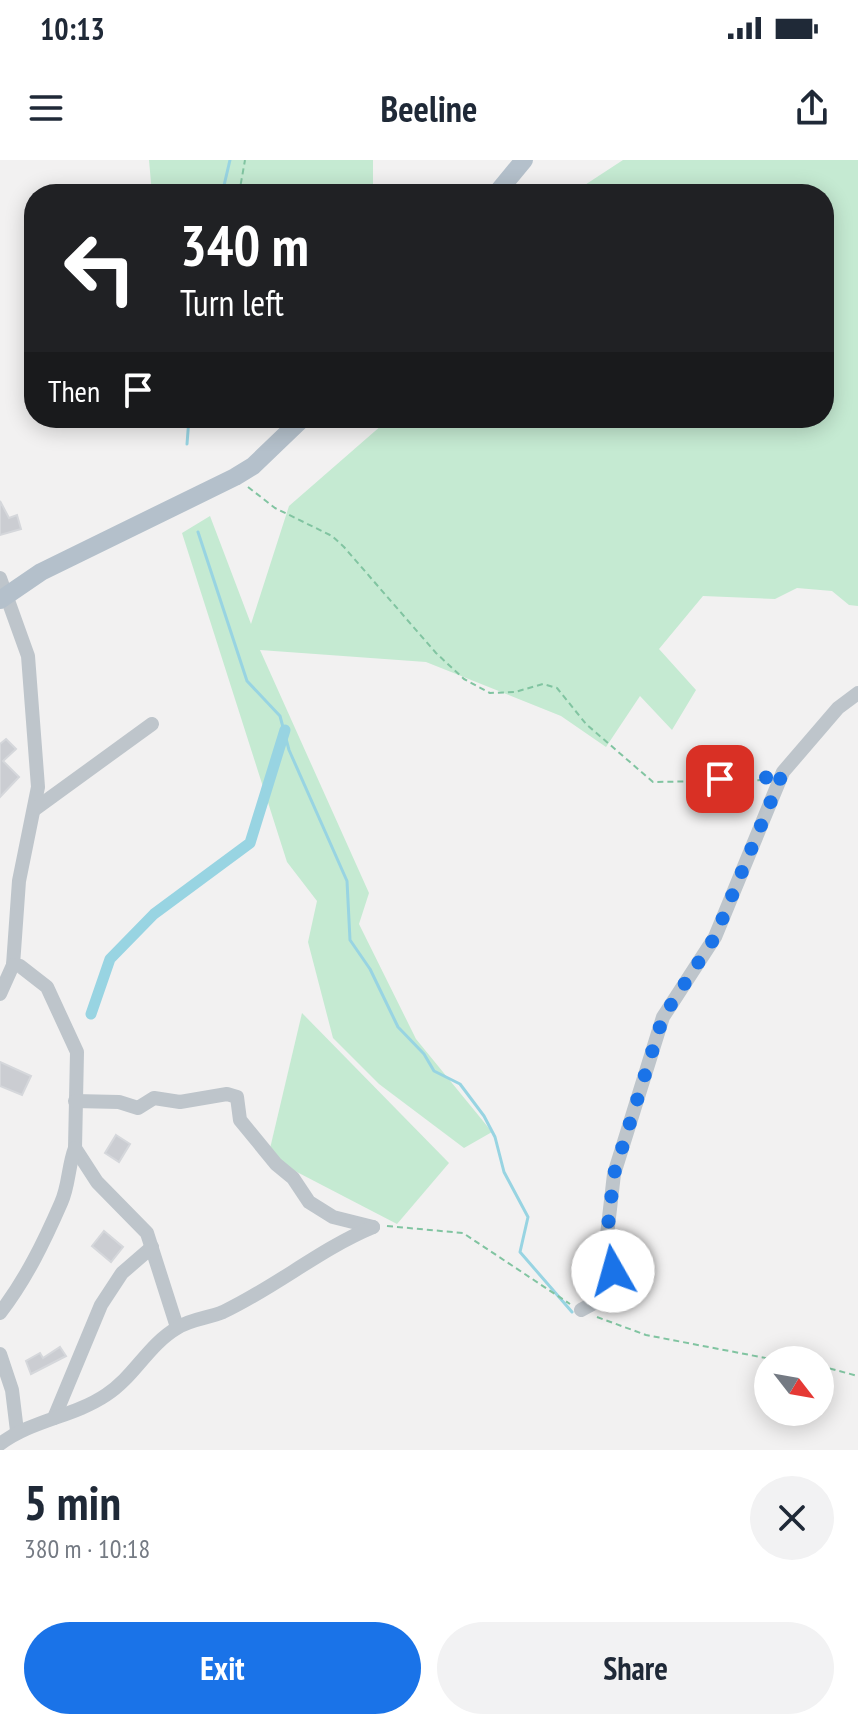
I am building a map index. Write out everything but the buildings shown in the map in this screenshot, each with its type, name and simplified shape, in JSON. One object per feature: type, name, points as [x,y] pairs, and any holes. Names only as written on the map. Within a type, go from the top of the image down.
[{"type":"main road","points":[[504,184],[524,160]]},
{"type":"main road","points":[[4,598],[41,572],[235,477],[253,466],[293,428]]},
{"type":"street","points":[[0,578],[4,598],[28,656],[38,749],[35,809],[19,881],[13,965],[0,994]]},
{"type":"street","points":[[581,1310],[594,1303],[613,1271],[613,1256],[607,1235],[614,1174],[663,1017],[715,937],[783,772],[838,708],[858,693]]},
{"type":"street","points":[[35,809],[152,724]]},
{"type":"street","points":[[0,1313],[33,1267],[38,1248],[62,1202],[67,1169],[75,1148],[77,1052],[47,987],[20,966],[13,965]]},
{"type":"street","points":[[75,1101],[119,1102],[138,1108],[154,1098],[180,1102],[227,1094],[237,1097],[240,1120],[276,1164],[293,1178],[309,1202],[333,1217],[373,1227]]},
{"type":"street","points":[[75,1148],[97,1182],[147,1233],[177,1327]]},
{"type":"street","points":[[0,1444],[17,1431],[104,1397],[133,1374],[150,1351],[177,1327],[224,1312],[327,1248],[373,1227]]},
{"type":"street","points":[[54,1418],[101,1305],[122,1273],[152,1247]]},
{"type":"street","points":[[0,1354],[12,1390],[17,1431]]},
{"type":"path","points":[[241,184],[245,160]]},
{"type":"path","points":[[235,477],[275,508],[332,536],[436,653],[478,688],[490,693],[515,692],[543,684],[557,688],[586,724],[653,782],[720,779],[752,782],[783,772]]},
{"type":"path","points":[[373,1227],[415,1226],[463,1233],[555,1297],[581,1310],[646,1335],[754,1356]]},
{"type":"path","points":[[834,1370],[858,1376]]},
{"type":"green space","points":[[149,160],[373,160],[373,184],[151,184]]},
{"type":"green space","points":[[623,160],[858,160],[858,606],[849,605],[832,591],[797,588],[775,599],[703,596],[659,649],[696,690],[672,730],[640,696],[606,747],[561,716],[426,662],[260,650],[369,893],[359,924],[416,1039],[492,1132],[464,1148],[379,1084],[333,1038],[308,942],[317,901],[287,862],[182,533],[210,516],[251,624],[289,506],[379,428],[834,428],[834,184],[586,184]]},
{"type":"green space","points":[[302,1013],[449,1163],[397,1224],[268,1157]]},
{"type":"waterway","points":[[224,184],[230,160]]},
{"type":"waterway","points":[[187,444],[188,428]]},
{"type":"waterway","points":[[198,532],[247,681],[280,716],[289,750],[347,881],[350,940],[370,969],[398,1027],[424,1054],[434,1071],[460,1084],[484,1116],[495,1137],[504,1172],[528,1217],[520,1252],[572,1312]]},
{"type":"waterway","points":[[91,1014],[110,959],[154,914],[250,843],[285,730]]},
{"type":"route","points":[[613,1271],[613,1256],[607,1235],[613,1206],[614,1174],[631,1128],[663,1017],[715,937],[783,772],[775,778],[752,782],[720,779]]}]
